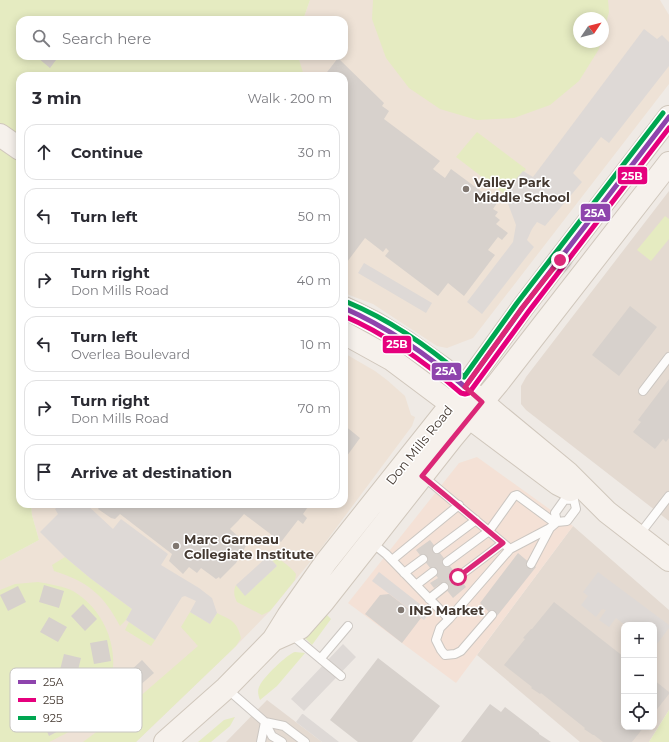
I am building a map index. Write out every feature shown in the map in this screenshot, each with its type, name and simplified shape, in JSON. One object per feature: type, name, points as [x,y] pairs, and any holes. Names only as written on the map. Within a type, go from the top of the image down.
[{"type":"main road","name":"Don Mills Road","points":[[165,742],[281,637],[326,562],[459,395],[522,308],[669,117]]},
{"type":"main road","points":[[0,135],[16,146]]},
{"type":"main road","name":"Don Mills Road","points":[[281,637],[300,628],[370,542],[669,163]]},
{"type":"main road","points":[[348,310],[406,342],[444,369],[459,395]]},
{"type":"main road","points":[[348,335],[459,395],[475,409],[568,473],[604,509],[669,560]]},
{"type":"main road","points":[[475,409],[487,431],[576,497],[604,509]]},
{"type":"lane","points":[[643,391],[669,357]]},
{"type":"lane","points":[[422,476],[459,505],[510,549]]},
{"type":"lane","points":[[447,562],[489,531],[517,494],[554,524]]},
{"type":"lane","points":[[638,536],[669,496]]},
{"type":"lane","points":[[492,615],[462,651],[455,654],[445,655],[441,650],[436,640],[440,628],[510,549],[554,524],[567,521],[576,509],[576,497],[565,499],[556,510],[554,524],[531,564]]},
{"type":"lane","points":[[392,560],[459,505]]},
{"type":"lane","points":[[437,549],[476,520]]},
{"type":"lane","points":[[370,542],[392,560],[449,619]]},
{"type":"lane","points":[[458,577],[503,543]]},
{"type":"lane","points":[[404,573],[423,559]]},
{"type":"lane","points":[[416,585],[433,572]]},
{"type":"lane","points":[[429,598],[444,587]]},
{"type":"lane","points":[[321,658],[348,626]]},
{"type":"lane","points":[[281,637],[321,658],[341,676]]},
{"type":"lane","points":[[226,688],[265,722],[272,736],[282,742]]},
{"type":"lane","points":[[261,742],[265,722]]},
{"type":"lane","points":[[265,722],[284,726],[305,742]]},
{"type":"shaded area","name":"Valley Park Middle School","points":[[310,0],[660,0],[669,15],[669,84],[473,338],[447,348],[437,346],[373,304],[348,295],[348,72],[302,72],[299,60],[348,60],[348,16],[304,16]]},
{"type":"shaded area","points":[[644,29],[657,39],[662,35],[669,42],[669,66],[609,143],[601,137],[573,173],[582,182],[545,226],[537,222],[527,240],[534,247],[482,314],[467,302],[513,242],[516,225],[504,193],[523,171],[533,177]]},
{"type":"shaded area","points":[[669,191],[669,521],[526,410],[521,404],[521,386],[526,377]]},
{"type":"shaded area","points":[[364,263],[432,303],[426,313],[358,273]]},
{"type":"shaded area","name":"Marc Garneau Collegiate Institute","points":[[348,355],[375,371],[405,396],[411,415],[415,417],[412,426],[319,551],[270,611],[236,646],[136,742],[0,742],[0,561],[39,540],[31,508],[348,508]]},
{"type":"shaded area","points":[[477,457],[573,526],[456,683],[348,603],[459,463]]},
{"type":"shaded area","points":[[90,508],[113,529],[121,519],[168,554],[161,565],[199,588],[212,598],[217,613],[210,624],[190,612],[196,601],[185,596],[182,597],[155,640],[126,620],[132,609],[90,578],[65,557],[40,532],[58,514],[55,509]]},
{"type":"shaded area","points":[[573,526],[669,610],[669,710],[657,729],[657,622],[621,622],[621,730],[656,730],[649,742],[580,742],[477,655]]},
{"type":"shaded area","points":[[268,556],[277,566],[245,596],[236,585]]},
{"type":"shaded area","points":[[379,572],[430,612],[424,620],[372,581]]},
{"type":"shaded area","points":[[598,572],[669,625],[669,628],[657,644],[657,622],[621,622],[616,618],[609,627],[599,620],[606,610],[602,609],[596,617],[581,605],[588,596],[583,592]]},
{"type":"shaded area","points":[[343,644],[356,657],[304,711],[291,699]]},
{"type":"shaded area","points":[[267,700],[322,742],[226,742]]},
{"type":"shaded area","points":[[302,714],[339,742],[322,742],[296,722]]},
{"type":"green space","points":[[0,0],[310,0],[304,16],[16,16],[16,60],[299,60],[303,72],[16,72],[16,508],[31,508],[39,540],[0,561]]},
{"type":"green space","points":[[373,0],[608,0],[609,12],[573,12],[573,48],[599,48],[579,81],[550,105],[514,118],[477,120],[440,109],[409,88],[386,58],[372,19]]},
{"type":"green space","points":[[477,132],[526,169],[507,196],[456,157]]},
{"type":"green space","points":[[665,216],[669,219],[669,239],[651,261],[637,250]]},
{"type":"green space","points":[[271,555],[285,563],[296,574],[295,580],[270,611],[262,615],[237,602],[234,589],[236,585],[245,595],[277,566],[268,556]]},
{"type":"green space","points":[[65,557],[90,578],[132,609],[126,620],[120,626],[108,606],[93,591],[76,579],[54,571],[52,565]]},
{"type":"green space","points":[[38,582],[60,586],[73,591],[86,601],[97,613],[106,627],[111,643],[112,668],[10,668],[10,732],[68,732],[49,742],[0,742],[0,590],[15,584]]},
{"type":"green space","points":[[190,612],[210,624],[217,613],[226,617],[235,624],[241,638],[236,646],[136,742],[83,742],[96,732],[142,732],[142,695],[198,646],[181,627]]},
{"type":"green space","points":[[325,615],[331,619],[312,645],[305,638]]},
{"type":"green space","points":[[129,622],[155,640],[151,646],[125,630]]},
{"type":"green space","points":[[295,652],[305,653],[277,686],[260,700],[258,691],[262,682],[281,661]]},
{"type":"green space","points":[[669,710],[669,742],[649,742]]},
{"type":"green space","points":[[235,717],[230,726],[211,742],[198,742],[224,720]]},
{"type":"building","points":[[40,60],[56,60],[50,68]]},
{"type":"building","points":[[336,60],[340,60],[384,103],[382,106],[389,111],[384,119],[440,161],[433,169],[445,178],[451,169],[497,203],[493,209],[498,212],[495,216],[500,220],[496,224],[508,233],[502,240],[498,237],[488,250],[495,255],[464,296],[448,283],[438,296],[385,256],[389,251],[386,248],[383,252],[365,238],[348,261],[348,72],[327,72]]},
{"type":"building","points":[[630,306],[657,327],[619,376],[592,355]]},
{"type":"building","points":[[669,379],[669,438],[666,442],[663,439],[655,449],[633,432],[641,422],[638,420]]},
{"type":"building","points":[[348,428],[360,438],[348,454]]},
{"type":"building","points":[[307,508],[303,514],[307,518],[303,524],[298,520],[281,542],[244,514],[230,529],[244,542],[243,544],[246,546],[236,563],[220,579],[219,577],[216,579],[201,568],[197,573],[189,567],[183,574],[169,561],[172,554],[120,514],[115,519],[98,509]]},
{"type":"building","points":[[430,540],[466,587],[453,598],[441,583],[434,588],[430,583],[438,578],[416,550]]},
{"type":"building","points":[[518,553],[536,567],[497,616],[492,615],[480,603]]},
{"type":"building","points":[[44,585],[64,591],[59,608],[39,602]]},
{"type":"building","points":[[18,586],[26,602],[8,611],[0,595]]},
{"type":"building","points":[[389,594],[421,618],[402,643],[365,614],[380,595]]},
{"type":"building","points":[[554,602],[621,655],[621,730],[642,730],[632,742],[603,742],[584,729],[585,728],[541,693],[540,694],[531,688],[532,687],[504,665],[525,639],[523,638]]},
{"type":"building","points":[[83,604],[97,619],[85,631],[71,616]]},
{"type":"building","points":[[49,617],[67,627],[58,642],[40,632]]},
{"type":"building","points":[[107,640],[111,661],[94,664],[90,643]]},
{"type":"building","points":[[64,654],[81,658],[78,668],[60,668]]},
{"type":"building","points":[[378,658],[440,706],[412,742],[358,742],[330,720]]},
{"type":"building","points":[[142,660],[154,673],[142,684],[142,668],[133,668]]},
{"type":"building","points":[[657,682],[669,692],[657,709]]},
{"type":"building","points":[[490,704],[501,712],[505,707],[551,742],[461,742]]},
{"type":"building","points":[[47,732],[57,732],[49,736]]},
{"type":"transit line","name":"925","points":[[348,302],[393,325],[422,344],[464,377],[517,303],[663,113]]},
{"type":"transit line","name":"25A","points":[[348,310],[377,324],[408,343],[465,387],[523,307],[669,117]]},
{"type":"transit line","name":"25B","points":[[348,318],[360,323],[406,350],[461,393],[469,393],[529,311],[669,128]]},
{"type":"place","name":"Valley Park Middle School","points":[[466,189]]},
{"type":"place","name":"Marc Garneau Collegiate Institute","points":[[176,546]]},
{"type":"place","name":"INS Market","points":[[401,610]]},
{"type":"route","points":[[458,577],[503,543],[436,486],[422,476],[469,416],[482,402],[465,387],[522,308],[560,260]]}]
